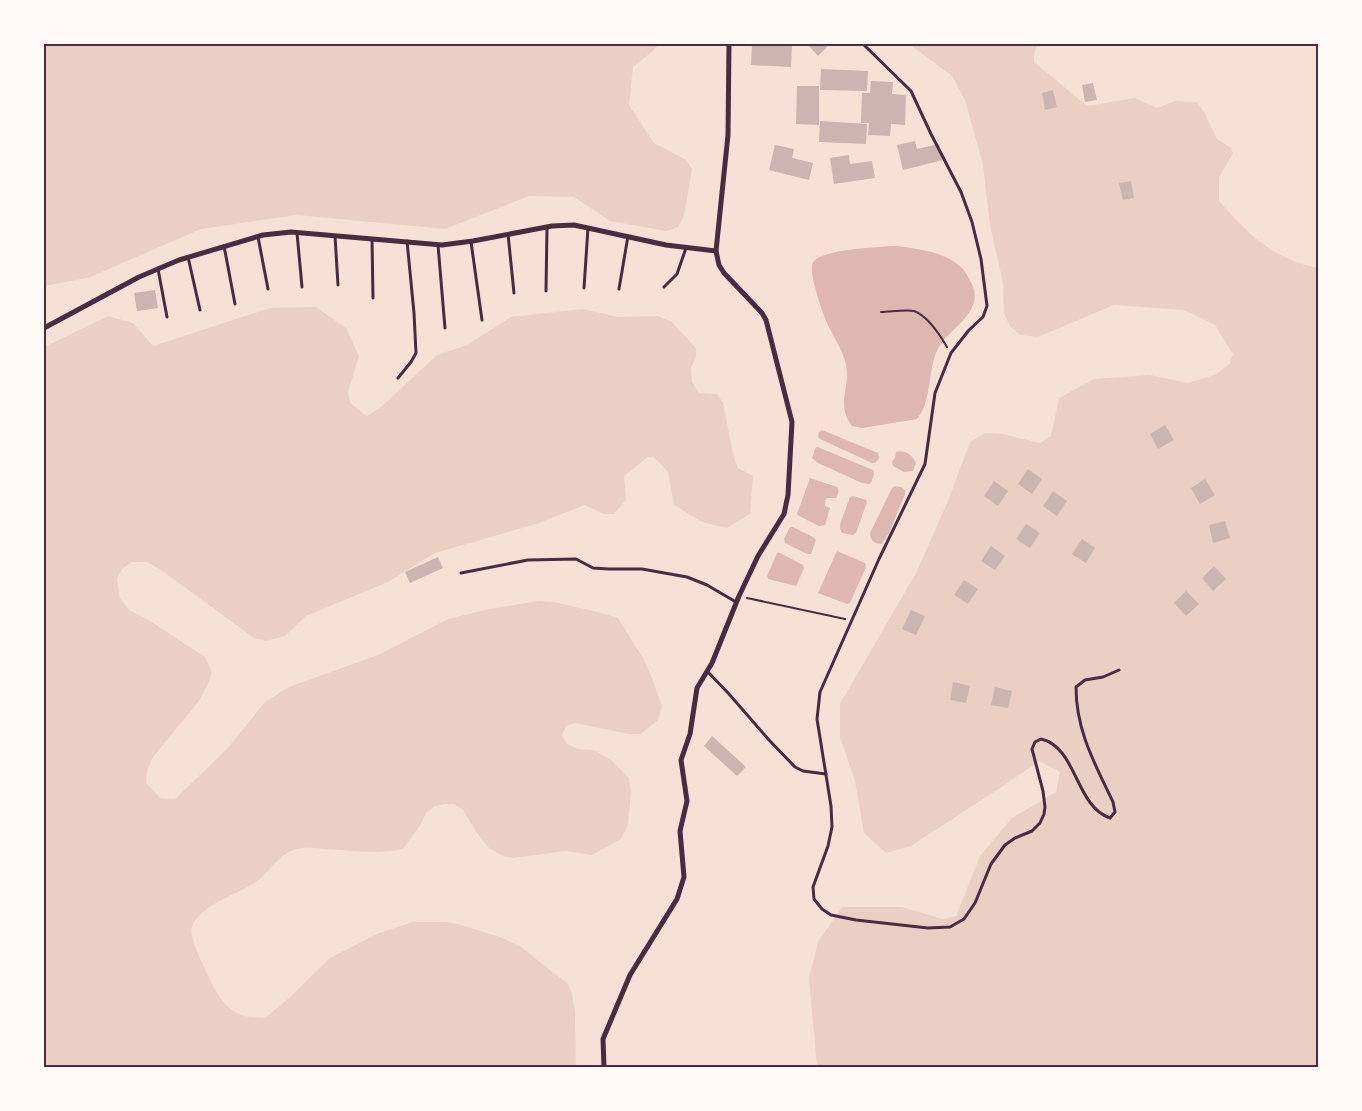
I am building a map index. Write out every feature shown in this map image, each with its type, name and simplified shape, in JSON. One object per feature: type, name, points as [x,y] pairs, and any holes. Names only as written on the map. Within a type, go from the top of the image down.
[{"type":"street","points":[[604,1067],[602,1039],[630,975],[677,899],[684,876],[680,831],[687,801],[681,760],[690,734],[697,688],[712,663],[736,602],[758,556],[784,514],[788,495],[792,422],[766,320],[762,313],[724,274],[719,265],[716,251],[728,135],[729,44]]},
{"type":"street","points":[[44,328],[139,278],[188,257],[258,237],[291,232],[438,244],[471,241],[546,227],[574,225],[686,248],[716,251]]},
{"type":"lane","points":[[863,44],[912,91],[931,134],[961,192],[972,222],[981,259],[987,306],[983,317],[969,330],[951,353],[935,393],[925,464],[879,559],[820,692],[818,719],[831,806],[832,827],[828,846],[812,887],[814,899],[822,910],[831,915],[856,920],[928,928],[950,927],[964,918],[970,911],[991,864],[1005,845],[1015,838],[1032,831],[1040,823],[1045,807],[1044,792],[1032,749],[1035,742],[1041,739],[1049,741],[1063,754],[1088,800],[1100,815],[1110,818],[1115,812],[1113,802],[1087,747],[1082,732],[1076,687],[1085,680],[1103,677],[1119,670]]},
{"type":"lane","points":[[546,227],[546,291]]},
{"type":"lane","points":[[584,288],[588,228]]},
{"type":"lane","points":[[297,233],[302,286]]},
{"type":"lane","points":[[508,234],[514,293]]},
{"type":"lane","points":[[335,235],[338,285]]},
{"type":"lane","points":[[619,289],[628,236]]},
{"type":"lane","points":[[258,237],[268,289]]},
{"type":"lane","points":[[372,238],[373,298]]},
{"type":"lane","points":[[398,378],[416,353],[414,313],[406,241]]},
{"type":"lane","points":[[471,241],[482,320]]},
{"type":"lane","points":[[438,244],[444,328]]},
{"type":"lane","points":[[224,246],[235,304]]},
{"type":"lane","points":[[664,287],[677,274],[686,248]]},
{"type":"lane","points":[[188,257],[200,310]]},
{"type":"lane","points":[[158,269],[167,317]]},
{"type":"lane","points":[[461,573],[528,560],[576,559],[593,568],[642,569],[687,577],[707,585],[736,602]]},
{"type":"lane","points":[[707,671],[795,767],[803,771],[826,774]]},
{"type":"path","points":[[881,312],[913,311],[936,329],[951,353]]},
{"type":"path","points":[[739,596],[852,621]]},
{"type":"shaded area","points":[[44,44],[659,44],[633,67],[629,105],[654,143],[686,160],[692,169],[684,216],[678,227],[666,231],[610,221],[574,197],[529,196],[445,229],[297,215],[201,229],[88,278],[44,286]]},
{"type":"shaded area","points":[[909,44],[1038,44],[1034,53],[1034,62],[1087,106],[1135,98],[1157,108],[1175,101],[1197,102],[1217,139],[1231,148],[1233,153],[1219,177],[1219,201],[1240,224],[1275,252],[1302,264],[1318,268],[1318,1067],[817,1067],[809,978],[818,942],[842,907],[902,907],[943,919],[956,916],[980,856],[1012,818],[1056,792],[1060,772],[1039,761],[911,846],[886,853],[864,833],[855,781],[840,737],[840,704],[916,573],[948,501],[970,442],[985,433],[1003,434],[1040,443],[1051,436],[1059,398],[1094,379],[1150,375],[1188,383],[1217,374],[1230,363],[1233,354],[1215,325],[1184,310],[1114,305],[1038,337],[1020,335],[1010,326],[1004,313],[1003,283],[990,225],[983,165],[965,100],[952,76]]},
{"type":"shaded area","points":[[896,246],[938,254],[954,262],[962,268],[971,282],[975,298],[970,312],[939,346],[933,361],[925,405],[917,419],[862,428],[852,426],[844,409],[847,378],[845,361],[822,310],[816,291],[812,265],[820,257],[840,251]]},
{"type":"shaded area","points":[[316,307],[346,328],[359,356],[348,392],[350,403],[367,416],[381,407],[437,355],[467,345],[511,317],[583,309],[618,317],[658,316],[672,322],[696,348],[696,358],[691,367],[692,382],[699,393],[717,394],[723,403],[734,458],[738,468],[753,476],[750,514],[727,528],[702,522],[674,505],[668,472],[654,457],[648,457],[624,476],[626,500],[614,514],[603,514],[585,505],[536,524],[435,553],[388,582],[306,616],[285,636],[266,641],[254,638],[161,570],[147,562],[132,562],[122,569],[117,579],[120,598],[129,610],[147,619],[205,657],[212,672],[199,701],[153,757],[147,770],[146,783],[160,798],[175,799],[227,749],[265,702],[289,687],[378,655],[448,619],[489,609],[539,601],[553,602],[618,618],[643,658],[652,678],[662,706],[658,720],[641,734],[628,734],[575,723],[566,726],[562,735],[567,744],[578,749],[594,750],[611,760],[629,778],[631,792],[628,825],[621,839],[592,855],[566,851],[513,858],[503,856],[489,848],[463,810],[454,804],[435,806],[426,813],[421,824],[403,849],[373,852],[300,848],[287,853],[254,883],[204,911],[192,927],[192,937],[202,963],[216,991],[228,1007],[248,1017],[265,1018],[289,998],[330,958],[379,933],[413,922],[446,922],[503,938],[521,947],[568,984],[575,1012],[576,1067],[44,1067],[44,347],[108,316],[133,323],[153,346],[270,308]]},
{"type":"shaded area","points":[[822,430],[878,453],[879,459],[872,463],[820,439],[818,437],[819,432]]},
{"type":"shaded area","points":[[817,447],[873,470],[874,474],[871,483],[862,483],[818,463],[812,458]]},
{"type":"shaded area","points":[[896,452],[906,452],[913,458],[916,463],[913,471],[904,472],[893,466],[892,462]]},
{"type":"shaded area","points":[[810,478],[837,487],[838,490],[836,498],[827,498],[825,500],[825,506],[830,508],[825,525],[819,526],[797,514]]},
{"type":"shaded area","points":[[895,486],[905,490],[905,494],[889,533],[882,544],[873,542],[870,533],[892,488]]},
{"type":"shaded area","points":[[853,496],[867,502],[856,533],[853,535],[842,533],[840,524],[850,497]]},
{"type":"shaded area","points":[[790,527],[816,540],[811,554],[807,554],[785,543],[784,539]]},
{"type":"shaded area","points":[[837,551],[865,563],[866,567],[850,603],[847,604],[818,593]]},
{"type":"shaded area","points":[[777,553],[803,565],[804,568],[796,586],[768,579],[767,576]]},
{"type":"building","points":[[752,44],[792,46],[791,67],[751,65]]},
{"type":"building","points":[[807,44],[824,44],[827,47],[818,56]]},
{"type":"building","points":[[821,69],[868,71],[867,91],[820,90]]},
{"type":"building","points":[[871,81],[893,82],[892,94],[906,95],[905,125],[891,124],[890,136],[868,135],[869,123],[861,123],[862,93],[870,93]]},
{"type":"building","points":[[1093,83],[1097,100],[1085,102],[1082,85]]},
{"type":"building","points":[[797,86],[819,86],[819,125],[796,124]]},
{"type":"building","points":[[1053,90],[1057,107],[1045,110],[1042,93]]},
{"type":"building","points":[[820,121],[867,124],[866,144],[819,142]]},
{"type":"building","points":[[915,141],[917,149],[939,144],[943,160],[903,170],[897,145]]},
{"type":"building","points":[[775,145],[794,149],[792,158],[813,163],[809,180],[769,170]]},
{"type":"building","points":[[849,155],[850,164],[872,161],[875,178],[834,184],[830,158]]},
{"type":"building","points":[[1131,181],[1134,198],[1123,200],[1119,183]]},
{"type":"building","points":[[155,290],[158,308],[137,311],[134,293]]},
{"type":"building","points":[[1165,425],[1174,440],[1158,449],[1150,434]]},
{"type":"building","points":[[1028,469],[1042,479],[1032,494],[1018,484]]},
{"type":"building","points":[[1205,479],[1215,495],[1200,504],[1191,488]]},
{"type":"building","points":[[994,481],[1008,491],[998,506],[984,496]]},
{"type":"building","points":[[1053,491],[1067,501],[1057,516],[1043,506]]},
{"type":"building","points":[[1225,521],[1230,538],[1213,543],[1209,525]]},
{"type":"building","points":[[1026,524],[1040,533],[1030,548],[1016,539]]},
{"type":"building","points":[[1082,539],[1095,548],[1086,563],[1072,554]]},
{"type":"building","points":[[991,546],[1005,556],[995,570],[981,561]]},
{"type":"building","points":[[438,557],[443,568],[410,583],[405,572]]},
{"type":"building","points":[[1214,566],[1226,579],[1213,591],[1202,578]]},
{"type":"building","points":[[964,580],[978,589],[968,604],[954,595]]},
{"type":"building","points":[[1186,591],[1199,604],[1186,616],[1174,603]]},
{"type":"building","points":[[911,610],[925,616],[916,635],[902,629]]},
{"type":"building","points":[[953,682],[970,686],[966,703],[950,700]]},
{"type":"building","points":[[995,687],[1012,691],[1008,708],[991,705]]},
{"type":"building","points":[[712,736],[746,767],[737,776],[704,746]]}]
